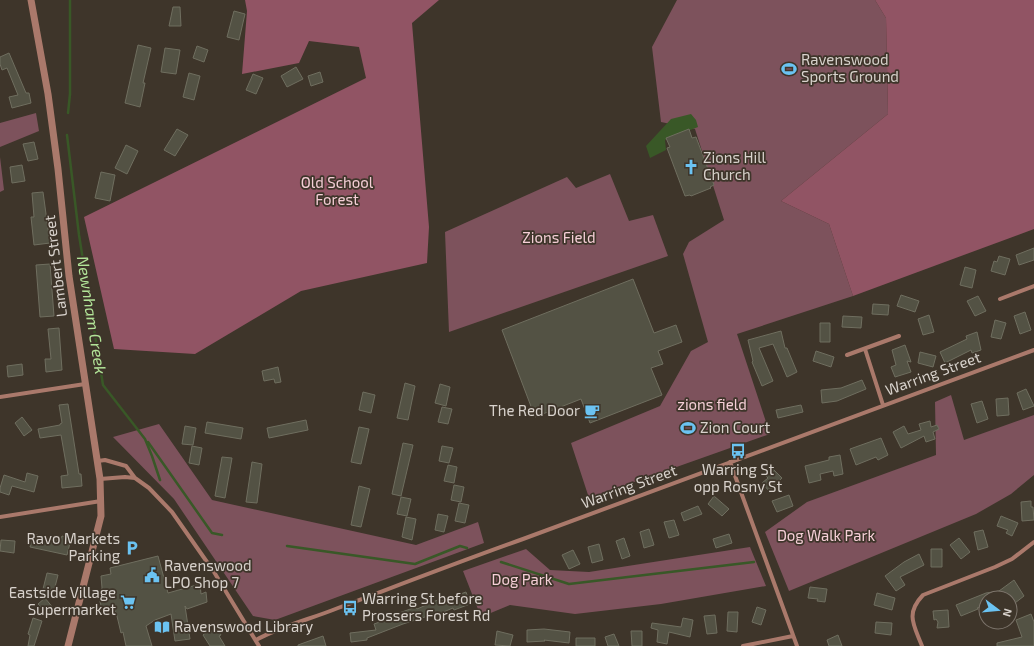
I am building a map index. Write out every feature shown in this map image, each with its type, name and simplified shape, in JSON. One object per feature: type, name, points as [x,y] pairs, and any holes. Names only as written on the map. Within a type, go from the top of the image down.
[{"type":"street","name":"Lambert Street","points":[[31,0],[48,94],[58,169],[69,276],[100,479],[101,516],[68,646]]},
{"type":"street","points":[[1000,299],[1034,286]]},
{"type":"street","points":[[847,355],[899,336]]},
{"type":"street","points":[[864,349],[883,405]]},
{"type":"street","name":"Warring Street","points":[[256,640],[267,634],[461,561],[1034,350]]},
{"type":"street","points":[[0,397],[85,384]]},
{"type":"street","points":[[98,461],[105,460],[126,466],[135,478],[160,499],[180,522],[214,572],[260,646]]},
{"type":"street","points":[[730,462],[797,646]]},
{"type":"street","points":[[100,479],[122,477],[135,478]]},
{"type":"street","points":[[0,517],[101,500]]},
{"type":"street","points":[[922,646],[914,625],[912,613],[915,603],[923,595],[996,567],[1012,559],[1034,542]]},
{"type":"street","points":[[743,646],[793,636]]},
{"type":"green space","name":"Old School Forest","points":[[245,0],[439,0],[412,23],[429,227],[427,263],[301,291],[195,354],[114,349],[84,217],[366,78],[359,47],[309,41],[299,63],[242,74],[247,11]]},
{"type":"green space","name":"zions field","points":[[677,0],[875,0],[886,18],[888,114],[781,201],[829,224],[853,296],[737,334],[770,434],[589,498],[571,443],[660,406],[691,351],[708,342],[683,254],[689,242],[724,220],[695,129],[661,122],[652,47]]},
{"type":"green space","points":[[875,0],[1034,0],[1034,229],[853,296],[829,224],[781,201],[888,114],[886,18]]},
{"type":"green space","points":[[36,113],[39,131],[0,147],[0,123]]},
{"type":"green space","points":[[0,157],[4,190],[0,192]]},
{"type":"green space","name":"Zions Field","points":[[610,174],[629,221],[653,215],[668,256],[449,332],[445,232],[567,177],[576,188]]},
{"type":"green space","name":"Dog Walk Park","points":[[951,395],[964,440],[1034,415],[1034,475],[1011,494],[976,514],[789,591],[765,532],[807,502],[936,455],[935,402]]},
{"type":"green space","points":[[159,424],[212,500],[416,545],[478,522],[484,543],[275,620],[253,616],[174,499],[113,437]]},
{"type":"green space","name":"Dog Park","points":[[750,547],[766,586],[661,604],[575,614],[510,605],[481,617],[463,571],[526,549],[550,570],[589,572]]},
{"type":"shaded area","points":[[691,114],[696,120],[698,127],[665,140],[666,150],[650,158],[646,146],[671,119]]},
{"type":"building","points":[[173,7],[180,7],[181,26],[169,26]]},
{"type":"building","points":[[234,11],[245,14],[239,40],[227,37]]},
{"type":"building","points":[[138,45],[151,48],[143,83],[145,83],[140,107],[125,103]]},
{"type":"building","points":[[197,46],[208,50],[204,62],[193,58]]},
{"type":"building","points":[[165,48],[180,50],[176,74],[161,72]]},
{"type":"building","points":[[9,53],[26,93],[29,93],[31,103],[12,108],[9,97],[18,95],[7,68],[2,70],[0,64],[0,57]]},
{"type":"building","points":[[296,67],[303,79],[287,87],[281,76]]},
{"type":"building","points":[[320,72],[323,82],[311,86],[308,76]]},
{"type":"building","points":[[189,73],[200,76],[194,100],[183,97]]},
{"type":"building","points":[[253,74],[263,78],[256,94],[246,90]]},
{"type":"building","points":[[177,129],[188,135],[175,156],[164,150]]},
{"type":"building","name":"Zions Hill Church","points":[[689,129],[692,138],[696,137],[714,185],[710,187],[711,188],[691,196],[685,196],[667,148],[670,147],[666,138]]},
{"type":"building","points":[[34,142],[38,159],[28,161],[23,144]]},
{"type":"building","points":[[126,145],[138,151],[127,174],[115,168]]},
{"type":"building","points":[[22,165],[25,181],[12,183],[10,167]]},
{"type":"building","points":[[101,172],[115,175],[110,201],[95,198]]},
{"type":"building","points":[[43,192],[50,243],[34,245],[31,217],[34,217],[32,193]]},
{"type":"building","points":[[1034,248],[1034,260],[1019,265],[1016,255]]},
{"type":"building","points":[[999,256],[1010,259],[1005,275],[991,271],[994,261],[997,262]]},
{"type":"building","points":[[50,264],[54,316],[40,317],[36,265]]},
{"type":"building","points":[[965,267],[976,270],[972,288],[960,285]]},
{"type":"building","points":[[633,279],[654,333],[676,325],[682,342],[658,351],[663,364],[651,368],[662,395],[590,423],[581,399],[535,417],[502,330]]},
{"type":"building","points":[[901,295],[919,301],[915,312],[897,306]]},
{"type":"building","points":[[978,296],[986,311],[975,316],[967,301]]},
{"type":"building","points":[[873,304],[889,305],[888,315],[872,314]]},
{"type":"building","points":[[1025,312],[1031,330],[1020,334],[1014,316]]},
{"type":"building","points":[[929,315],[934,332],[923,335],[918,319]]},
{"type":"building","points":[[843,316],[862,317],[861,328],[842,327]]},
{"type":"building","points":[[995,320],[1006,323],[1001,339],[991,337]]},
{"type":"building","points":[[820,323],[830,323],[830,342],[820,342]]},
{"type":"building","points":[[59,328],[62,370],[46,372],[45,359],[51,359],[48,329]]},
{"type":"building","points":[[781,331],[785,348],[787,348],[797,372],[787,377],[773,344],[759,348],[773,381],[762,386],[752,362],[748,340]]},
{"type":"building","points":[[977,332],[981,350],[972,353],[971,350],[945,363],[940,352],[967,339],[966,336]]},
{"type":"building","points":[[905,345],[911,362],[907,361],[911,372],[895,377],[891,367],[896,365],[892,350]]},
{"type":"building","points":[[816,351],[834,357],[831,367],[813,361]]},
{"type":"building","points":[[920,352],[936,356],[933,367],[918,363]]},
{"type":"building","points":[[22,364],[23,375],[8,377],[7,366]]},
{"type":"building","points":[[278,367],[281,382],[275,383],[274,379],[264,381],[262,371]]},
{"type":"building","points":[[862,380],[866,389],[837,401],[822,403],[821,390],[841,388]]},
{"type":"building","points":[[405,383],[415,386],[408,420],[397,418]]},
{"type":"building","points":[[440,384],[450,387],[446,406],[435,403]]},
{"type":"building","points":[[1026,389],[1034,406],[1023,410],[1017,393]]},
{"type":"building","points":[[363,392],[375,395],[371,413],[359,410]]},
{"type":"building","points":[[1008,398],[1009,415],[997,416],[996,399]]},
{"type":"building","points":[[982,401],[988,419],[977,423],[971,404]]},
{"type":"building","points":[[68,404],[82,486],[62,488],[61,476],[68,475],[61,435],[40,438],[38,429],[60,425],[62,423],[59,405]]},
{"type":"building","points":[[801,405],[803,412],[778,418],[776,410]]},
{"type":"building","points":[[442,407],[452,409],[448,424],[438,422]]},
{"type":"building","points":[[22,417],[32,430],[24,436],[15,423]]},
{"type":"building","points":[[306,420],[308,430],[269,438],[267,428]]},
{"type":"building","points":[[930,421],[931,427],[937,425],[939,429],[933,432],[935,439],[926,442],[924,436],[901,448],[893,432],[904,426],[908,434],[921,430],[919,424]]},
{"type":"building","points":[[207,422],[243,428],[241,439],[205,433]]},
{"type":"building","points":[[185,426],[196,428],[193,445],[182,444]]},
{"type":"building","points":[[359,427],[369,429],[361,464],[351,462]]},
{"type":"building","points":[[881,438],[888,455],[878,460],[876,457],[856,465],[850,449]]},
{"type":"building","points":[[403,443],[413,445],[401,496],[392,494]]},
{"type":"building","points":[[192,446],[202,448],[199,465],[189,463]]},
{"type":"building","points":[[442,446],[453,448],[449,463],[439,461]]},
{"type":"building","points":[[840,455],[843,474],[834,476],[833,471],[820,474],[821,480],[809,483],[805,466],[829,460],[829,457]]},
{"type":"building","points":[[222,457],[232,458],[225,498],[215,496]]},
{"type":"building","points":[[252,462],[262,464],[257,503],[246,502]]},
{"type":"building","points":[[448,465],[457,467],[454,483],[444,481]]},
{"type":"building","points":[[772,468],[782,478],[769,491],[762,483],[768,478],[765,475]]},
{"type":"building","points":[[27,473],[38,476],[34,492],[12,486],[9,495],[0,492],[4,475],[25,482]]},
{"type":"building","points":[[454,485],[464,487],[461,502],[451,500]]},
{"type":"building","points":[[359,486],[370,489],[361,527],[351,525]]},
{"type":"building","points":[[789,495],[793,506],[777,512],[772,501]]},
{"type":"building","points":[[714,496],[729,509],[722,516],[708,504]]},
{"type":"building","points":[[401,497],[411,499],[407,516],[397,514]]},
{"type":"building","points":[[1031,501],[1034,520],[1022,521],[1021,502]]},
{"type":"building","points":[[459,503],[469,505],[465,523],[455,521]]},
{"type":"building","points":[[698,506],[702,514],[684,521],[681,513]]},
{"type":"building","points":[[438,514],[448,516],[444,532],[435,530]]},
{"type":"building","points":[[1001,516],[1018,523],[1012,536],[1006,533],[1008,530],[997,526]]},
{"type":"building","points":[[406,517],[416,519],[412,540],[402,537]]},
{"type":"building","points":[[674,520],[679,535],[669,538],[664,522]]},
{"type":"building","points":[[649,529],[654,545],[644,548],[640,532]]},
{"type":"building","points":[[983,530],[988,547],[978,550],[974,532]]},
{"type":"building","points":[[33,534],[60,541],[62,536],[71,539],[67,555],[30,547]]},
{"type":"building","points":[[729,534],[732,543],[716,548],[713,539]]},
{"type":"building","points":[[624,538],[630,556],[622,559],[616,541]]},
{"type":"building","points":[[959,538],[970,552],[961,559],[950,545]]},
{"type":"building","points":[[1,540],[15,541],[14,553],[0,551]]},
{"type":"building","points":[[599,544],[603,560],[592,563],[588,547]]},
{"type":"building","points":[[931,549],[942,549],[942,567],[931,567]]},
{"type":"building","points":[[573,550],[580,564],[569,569],[562,555]]},
{"type":"building","points":[[919,554],[924,565],[900,577],[905,585],[896,591],[885,576],[904,562]]},
{"type":"building","points":[[158,556],[168,593],[200,584],[201,594],[206,592],[207,602],[187,609],[185,606],[190,639],[175,641],[171,614],[155,620],[146,626],[152,646],[126,646],[116,612],[103,613],[99,598],[102,588],[101,576],[111,574],[110,568]]},
{"type":"building","points":[[47,573],[58,575],[54,591],[43,589]]},
{"type":"building","points":[[1014,580],[1024,596],[1018,601],[1018,590],[1000,590]]},
{"type":"building","points":[[810,587],[827,589],[825,602],[817,601],[818,599],[808,598]]},
{"type":"building","points":[[466,592],[470,604],[454,610],[453,608],[429,618],[428,616],[403,624],[367,638],[367,640],[351,642],[350,633],[376,630],[374,624],[400,615],[399,613],[416,607],[417,609],[440,599],[441,601]]},
{"type":"building","points":[[877,593],[895,598],[892,610],[874,605]]},
{"type":"building","points":[[978,596],[978,609],[961,616],[956,605]]},
{"type":"building","points":[[45,598],[54,609],[48,615],[38,604]]},
{"type":"building","points":[[757,607],[766,610],[761,625],[752,622]]},
{"type":"building","points":[[948,610],[949,627],[937,628],[938,622],[936,619],[934,620],[933,611]]},
{"type":"building","points":[[728,612],[738,612],[737,632],[727,631]]},
{"type":"building","points":[[1031,614],[1034,622],[1034,646],[997,646],[997,643],[1022,637],[1018,626],[1018,619]]},
{"type":"building","points":[[715,615],[717,633],[707,634],[704,616]]},
{"type":"building","points":[[33,618],[42,621],[34,646],[28,646],[30,635],[28,634]]},
{"type":"building","points":[[683,618],[693,620],[690,637],[669,632],[667,644],[657,642],[658,630],[651,628],[652,623],[681,627]]},
{"type":"building","points":[[876,622],[892,623],[891,635],[875,633]]},
{"type":"building","points":[[217,628],[221,635],[219,636],[225,646],[210,646],[203,635],[209,630],[210,632]]},
{"type":"building","points":[[544,629],[570,632],[569,643],[544,640],[545,641],[527,642],[527,630]]},
{"type":"building","points":[[497,631],[513,635],[510,646],[495,645]]},
{"type":"building","points":[[631,631],[642,631],[642,646],[632,646]]},
{"type":"building","points":[[614,634],[619,646],[608,646],[605,637]]},
{"type":"building","points":[[838,635],[842,646],[829,646],[827,640]]},
{"type":"building","points":[[323,636],[326,646],[298,646],[298,645]]},
{"type":"building","points":[[576,638],[595,638],[595,646],[576,646]]},
{"type":"waterway","name":"Newnham Creek","points":[[68,113],[70,94],[70,0]]},
{"type":"waterway","name":"Newnham Creek","points":[[67,135],[79,235],[103,385],[145,439],[160,480]]},
{"type":"waterway","points":[[148,442],[212,533],[222,535]]},
{"type":"waterway","points":[[287,546],[415,564],[460,546],[467,548]]},
{"type":"waterway","points":[[501,562],[569,584],[754,562]]},
{"type":"place","name":"Ravenswood Sports Ground","points":[[789,69]]},
{"type":"place","name":"Zions Hill Church","points":[[691,167]]},
{"type":"place","name":"The Red Door","points":[[592,411]]},
{"type":"place","name":"Zion Court","points":[[688,428]]},
{"type":"place","name":"Warring St opp Rosny St","points":[[738,451]]},
{"type":"place","name":"Ravo Markets Parking","points":[[132,548]]},
{"type":"place","name":"Ravenswood LPO Shop 7","points":[[152,575]]},
{"type":"place","name":"Eastside Village Supermarket","points":[[128,602]]},
{"type":"place","name":"Warring St before Prossers Forest Rd","points":[[350,608]]},
{"type":"place","name":"Ravenswood Library","points":[[162,627]]}]
